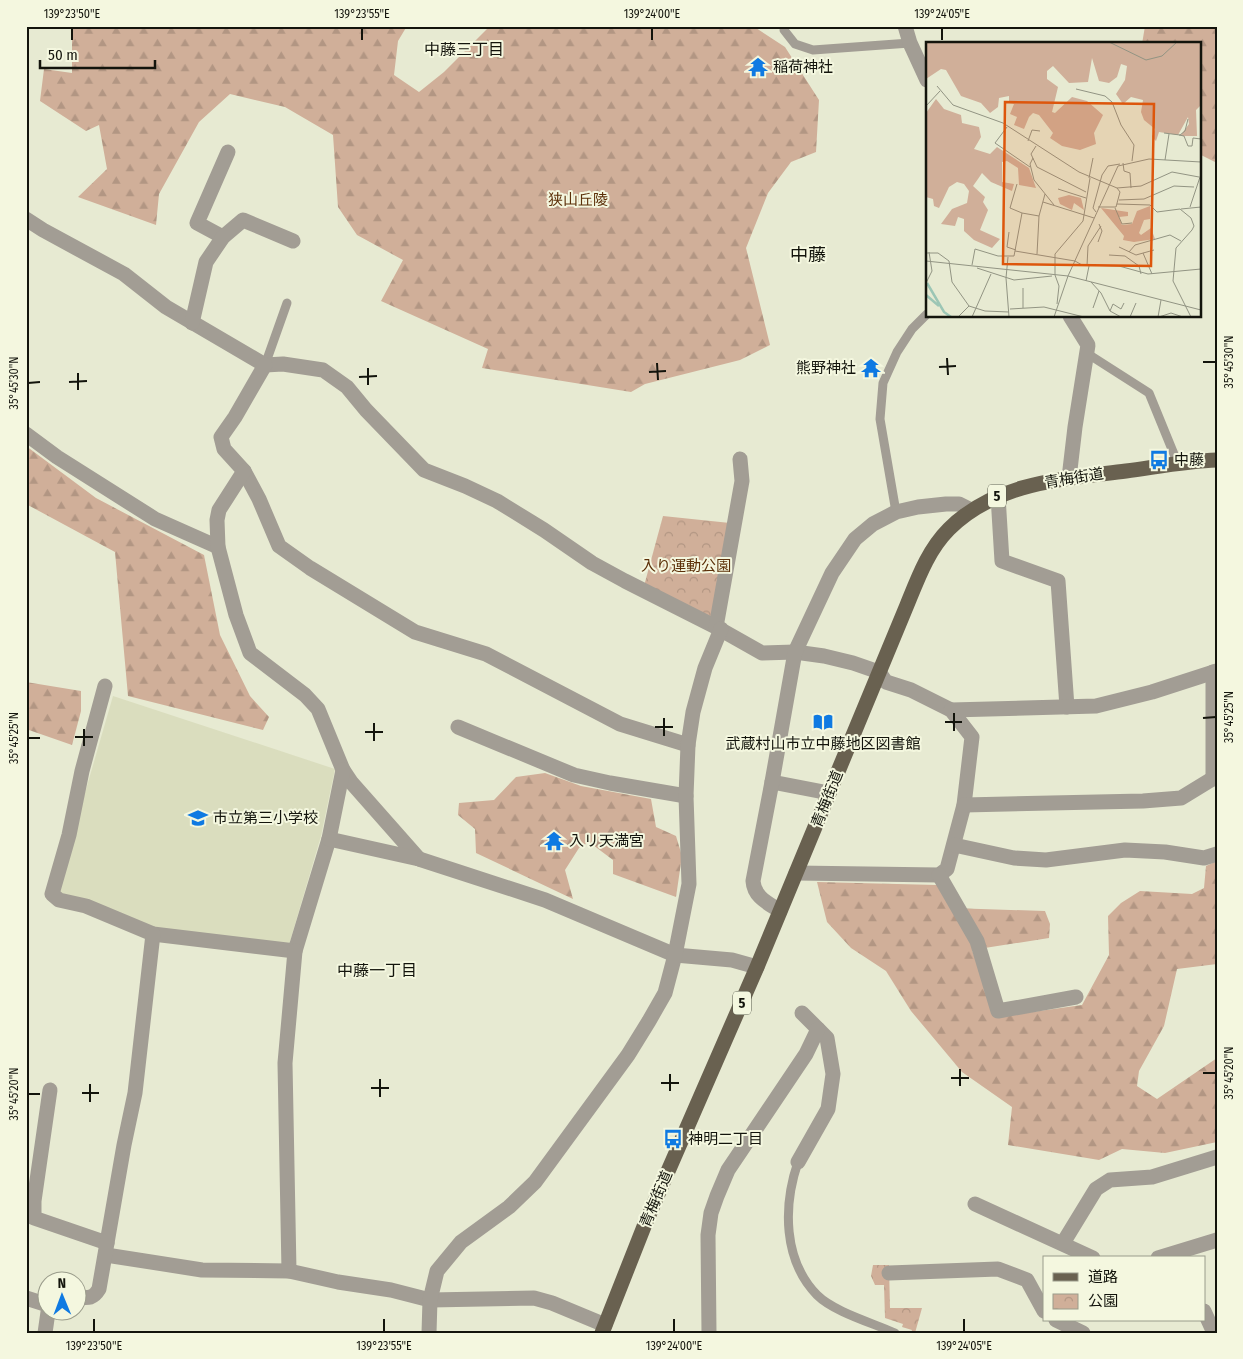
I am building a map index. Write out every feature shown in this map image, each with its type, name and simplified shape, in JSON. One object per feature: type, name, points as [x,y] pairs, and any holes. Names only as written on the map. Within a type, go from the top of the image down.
[{"type":"main road","name":"青梅街道","points":[[605,1330],[645,1224],[757,967],[878,672],[930,554],[948,530],[971,510],[998,496],[1027,486],[1069,478],[1217,460]]},
{"type":"street","points":[[905,26],[910,44],[926,78]]},
{"type":"street","points":[[223,237],[197,223],[228,152]]},
{"type":"street","points":[[26,219],[124,274],[166,307],[265,365],[282,364],[322,370],[347,387],[366,410],[424,470],[474,489],[497,501],[592,563],[762,652],[795,652],[831,658],[878,672],[886,682],[911,690],[951,710],[972,738],[964,805],[947,868],[939,875],[796,873]]},
{"type":"street","points":[[192,323],[206,262],[223,237],[243,220],[292,241]]},
{"type":"street","points":[[1069,478],[1075,427],[1088,354],[1088,345],[1071,318]]},
{"type":"street","points":[[265,365],[235,417],[221,437],[224,449],[244,471],[259,499],[279,546],[326,578],[415,632],[486,654],[620,724],[688,745]]},
{"type":"street","points":[[26,434],[57,457],[155,519],[218,546]]},
{"type":"street","points":[[429,1333],[428,1316],[430,1300],[437,1271],[460,1242],[509,1207],[536,1182],[589,1109],[649,1021],[665,993],[675,955],[689,884],[686,796],[688,745],[693,712],[702,676],[718,628],[746,477],[740,459]]},
{"type":"street","points":[[244,471],[219,510],[217,520],[218,546],[236,615],[250,653],[305,695],[318,709],[343,770],[351,782],[419,859]]},
{"type":"street","points":[[998,496],[1002,561],[1058,581],[1067,707]]},
{"type":"street","points":[[780,911],[758,896],[753,888],[752,881],[795,652],[832,573],[855,539],[873,524],[896,512],[946,504],[959,504],[971,510]]},
{"type":"street","points":[[951,710],[1096,706],[1152,692],[1215,671],[1215,778],[1181,798],[1143,801],[964,805]]},
{"type":"street","points":[[106,686],[82,771],[69,835],[52,894],[59,900],[86,906],[153,934],[295,951]]},
{"type":"street","points":[[458,727],[574,775],[686,796]]},
{"type":"street","points":[[289,1271],[285,1064],[295,951],[329,839],[343,770]]},
{"type":"street","points":[[772,782],[829,793]]},
{"type":"street","points":[[329,839],[419,859],[545,900],[675,955],[732,960],[757,967]]},
{"type":"street","points":[[954,845],[1014,858],[1046,860],[1125,850],[1165,852],[1204,858],[1217,854]]},
{"type":"street","points":[[939,875],[977,941],[998,1011],[1076,997]]},
{"type":"street","points":[[88,1298],[96,1295],[99,1289],[134,1093],[153,934]]},
{"type":"street","points":[[798,1162],[828,1108],[832,1074],[827,1038],[802,1014]]},
{"type":"street","points":[[709,1333],[708,1235],[711,1213],[717,1196],[728,1170],[806,1054],[818,1029]]},
{"type":"street","points":[[50,1090],[34,1201],[34,1218],[106,1249],[202,1270],[289,1271],[338,1282],[391,1290],[430,1300],[534,1298],[552,1303],[605,1330]]},
{"type":"street","points":[[1063,1243],[1096,1189],[1110,1180],[1152,1177],[1217,1157]]},
{"type":"street","points":[[975,1204],[1089,1256]]},
{"type":"street","points":[[1178,1255],[1217,1240]]},
{"type":"street","points":[[889,1273],[998,1269],[1027,1280],[1043,1309]]},
{"type":"street","points":[[26,1298],[38,1302]]},
{"type":"street","points":[[1206,1316],[1214,1333]]},
{"type":"street","points":[[1060,1322],[1082,1333]]},
{"type":"lane","points":[[784,30],[795,44],[812,50],[910,44]]},
{"type":"lane","points":[[265,365],[287,303]]},
{"type":"lane","points":[[896,512],[880,419],[883,383],[897,352],[912,329],[926,315]]},
{"type":"lane","points":[[1088,354],[1149,393],[1178,464]]},
{"type":"lane","points":[[798,1162],[788,1199],[788,1232],[798,1268],[817,1295],[839,1310],[896,1333]]},
{"type":"shaded area","points":[[113,696],[335,769],[321,836],[289,945],[151,930],[56,893]]},
{"type":"green space","name":"狭山丘陵","points":[[72,26],[407,26],[398,41],[394,75],[419,92],[444,72],[490,26],[753,26],[785,47],[819,100],[816,152],[791,162],[768,193],[746,248],[770,345],[740,360],[645,384],[631,392],[482,368],[488,349],[381,301],[403,260],[357,235],[338,207],[333,135],[285,107],[230,94],[199,122],[159,194],[156,225],[78,197],[107,169],[99,125],[86,131],[40,101],[44,69],[72,73]]},
{"type":"green space","points":[[1145,26],[1217,26],[1217,163],[1200,154],[1200,42],[1142,42]]},
{"type":"green space","points":[[26,446],[96,498],[204,555],[220,635],[250,696],[269,717],[263,730],[128,696],[115,552],[26,504]]},
{"type":"green space","name":"入り運動公園","points":[[663,516],[730,523],[715,616],[708,618],[644,586]]},
{"type":"green space","points":[[26,682],[81,691],[81,711],[72,745],[26,729]]},
{"type":"green space","points":[[545,773],[581,786],[651,799],[656,827],[676,836],[682,856],[676,897],[613,874],[613,860],[589,842],[579,848],[565,870],[573,899],[476,853],[475,829],[458,815],[459,803],[494,800],[516,777]]},
{"type":"green space","points":[[1217,861],[1217,964],[1177,969],[1164,1026],[1139,1071],[1137,1086],[1157,1099],[1217,1058],[1217,1142],[1165,1153],[1122,1149],[1099,1160],[1008,1145],[1012,1107],[962,1072],[911,1011],[886,971],[851,948],[827,922],[817,882],[937,885],[951,908],[1045,911],[1050,924],[1049,938],[972,950],[996,1017],[1082,1005],[1109,955],[1108,916],[1121,903],[1140,891],[1192,894],[1204,888],[1206,866]]},
{"type":"green space","points":[[873,1265],[889,1265],[890,1308],[922,1308],[915,1333],[911,1333],[912,1330],[902,1327],[903,1324],[885,1318],[884,1285],[875,1285],[871,1276]]},
{"type":"place","name":"稲荷神社","points":[[758,67]]},
{"type":"place","name":"熊野神社","points":[[871,368]]},
{"type":"place","name":"中藤","points":[[1159,460]]},
{"type":"place","name":"武蔵村山市立中藤地区図書館","points":[[823,722]]},
{"type":"place","name":"市立第三小学校","points":[[198,818]]},
{"type":"place","name":"入リ天満宮","points":[[554,841]]},
{"type":"place","name":"神明二丁目","points":[[673,1139]]},
{"type":"district","name":"中藤三丁目","points":[[464,49]]},
{"type":"district","name":"中藤","points":[[808,255]]},
{"type":"district","name":"中藤一丁目","points":[[377,970]]}]
